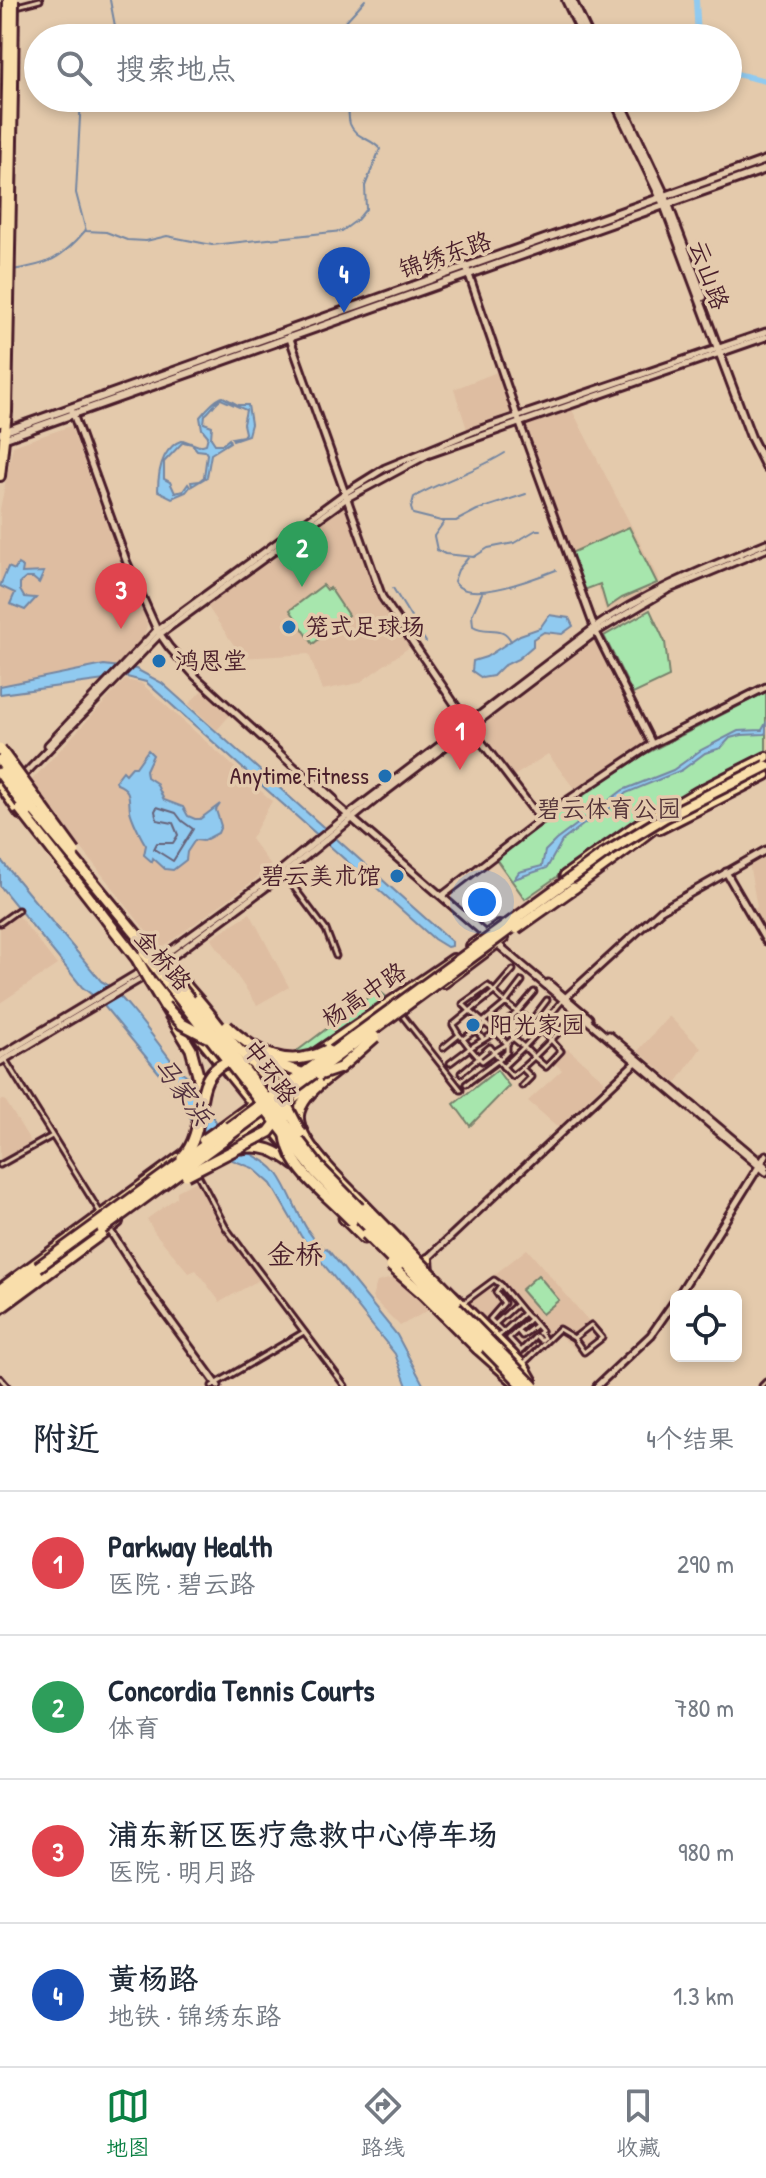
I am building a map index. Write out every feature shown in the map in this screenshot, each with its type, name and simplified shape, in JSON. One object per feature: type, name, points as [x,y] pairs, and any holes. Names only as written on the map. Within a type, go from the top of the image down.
[{"type":"highway","points":[[0,751],[75,852],[195,1003],[268,1079],[280,1100],[275,1125],[262,1137],[237,1144],[106,1229]]},
{"type":"highway","name":"中环路","points":[[0,760],[30,804],[180,987],[290,1132],[528,1385]]},
{"type":"highway","name":"杨高中路","points":[[2,1290],[106,1229],[629,838],[766,766]]},
{"type":"highway","name":"中环路","points":[[0,773],[37,824],[131,938],[297,1159],[528,1385]]},
{"type":"highway","points":[[1,788],[137,959],[191,1049],[202,1090],[199,1125],[191,1147],[168,1170],[121,1206]]},
{"type":"highway","points":[[494,937],[500,923],[639,824],[678,803]]},
{"type":"highway","points":[[30,804],[75,852]]},
{"type":"highway","points":[[494,937],[523,926],[638,841]]},
{"type":"highway","points":[[148,944],[180,987]]},
{"type":"highway","points":[[443,976],[327,1050],[303,1070],[289,1096],[286,1138],[297,1159],[347,1220],[478,1349],[528,1385]]},
{"type":"highway","points":[[301,1133],[298,1119],[301,1106],[309,1095],[422,1001],[443,976]]},
{"type":"highway","name":"杨高中路","points":[[0,1306],[121,1206],[443,976]]},
{"type":"highway","points":[[195,1003],[250,1046],[273,1057],[300,1060],[327,1050]]},
{"type":"highway","points":[[165,1006],[189,1030],[297,1073],[320,1075],[340,1068]]},
{"type":"highway","points":[[202,1090],[210,1075],[224,1063],[235,1059],[255,1061],[274,1076],[301,1133],[332,1170],[462,1305],[528,1385]]},
{"type":"highway","points":[[237,1144],[270,1149],[297,1159]]},
{"type":"highway","points":[[363,1213],[462,1305]]},
{"type":"main road","points":[[0,476],[11,0]]},
{"type":"main road","points":[[569,0],[580,24]]},
{"type":"main road","name":"云山路","points":[[623,112],[667,206],[751,437],[766,467]]},
{"type":"main road","name":"锦绣东路","points":[[73,412],[287,329],[766,160]]},
{"type":"main road","name":"锦绣东路","points":[[3,436],[766,169]]},
{"type":"main road","points":[[0,422],[5,277]]},
{"type":"main road","name":"云山路","points":[[720,350],[766,458]]},
{"type":"main road","name":"金桥路","points":[[0,751],[222,1062],[259,1099]]},
{"type":"main road","name":"杨高中路","points":[[0,1306],[193,1166],[237,1144],[271,1114],[471,963],[494,937],[614,844],[678,803],[766,766]]},
{"type":"main road","name":"杨高中路","points":[[2,1290],[259,1099],[317,1052],[460,954],[540,909],[649,835],[695,799],[766,766]]},
{"type":"main road","name":"金桥路","points":[[1,788],[41,843],[231,1046],[259,1099]]},
{"type":"main road","name":"金桥路","points":[[155,968],[180,1001],[195,1003],[237,1059]]},
{"type":"main road","points":[[259,1099],[260,1104],[303,1152],[313,1155],[493,1368],[528,1385]]},
{"type":"main road","points":[[271,1114],[297,1159],[323,1192],[413,1274],[502,1365],[528,1385]]},
{"type":"main road","points":[[297,1159],[363,1225],[377,1232],[409,1265],[413,1274],[462,1305]]},
{"type":"main road","points":[[428,1259],[429,1271],[462,1305],[500,1336],[522,1364],[528,1385]]},
{"type":"main road","points":[[413,1274],[429,1271]]},
{"type":"main road","points":[[449,1297],[528,1385]]},
{"type":"main road","points":[[502,1365],[528,1385]]},
{"type":"street","points":[[1,10],[40,0]]},
{"type":"street","points":[[466,266],[595,630],[627,700],[652,744]]},
{"type":"street","points":[[287,329],[382,597],[470,726],[541,820]]},
{"type":"street","points":[[1,788],[18,779],[160,631],[385,468],[426,450],[766,334]]},
{"type":"street","points":[[73,412],[127,563],[160,631],[203,684],[563,1000],[763,1167]]},
{"type":"street","points":[[304,1332],[216,1385],[106,1229],[101,1214],[2,1056],[155,968],[284,874],[351,816],[626,606],[665,586],[766,546]]},
{"type":"street","points":[[443,895],[541,820],[652,744],[766,687]]},
{"type":"street","points":[[155,968],[319,843]]},
{"type":"street","points":[[503,1067],[540,1030],[563,1000],[661,910],[766,850]]},
{"type":"street","points":[[726,872],[766,941]]},
{"type":"street","points":[[284,874],[326,930],[336,956]]},
{"type":"street","points":[[0,923],[18,910]]},
{"type":"street","points":[[488,1068],[453,1025],[494,992],[513,970]]},
{"type":"street","points":[[463,1039],[485,1024],[483,1022],[506,1003],[522,981]]},
{"type":"street","points":[[466,1084],[500,1059],[507,1052],[507,1044],[463,1004],[488,986],[531,1021],[561,1051],[546,1067],[513,1038]]},
{"type":"street","points":[[450,1063],[496,1032],[534,992]]},
{"type":"street","points":[[494,1052],[531,1021],[547,1000]]},
{"type":"street","points":[[401,1014],[461,1090]]},
{"type":"street","points":[[461,1073],[490,1047],[512,1076],[569,1022]]},
{"type":"street","points":[[476,1030],[483,1040]]},
{"type":"street","points":[[443,1048],[459,1035]]},
{"type":"street","points":[[413,1274],[637,1060]]},
{"type":"street","points":[[522,1068],[531,1077],[522,1086]]},
{"type":"street","points":[[0,1165],[52,1136]]},
{"type":"street","points":[[682,1290],[763,1167],[766,1155]]},
{"type":"street","points":[[193,1166],[226,1228],[345,1386]]},
{"type":"street","points":[[462,1305],[494,1280],[501,1285],[541,1331],[521,1351],[509,1338],[530,1319]]},
{"type":"street","points":[[501,1285],[496,1292],[504,1303],[491,1317],[500,1336],[524,1313]]},
{"type":"street","points":[[495,1324],[517,1304]]},
{"type":"street","points":[[597,1386],[651,1335],[670,1307]]},
{"type":"street","points":[[518,1331],[522,1336],[536,1325]]},
{"type":"street","points":[[522,1364],[559,1329],[574,1338],[584,1352],[602,1338],[591,1325],[574,1338]]},
{"type":"street","points":[[0,1378],[7,1386]]},
{"type":"street","points":[[762,1386],[766,1382]]},
{"type":"shaded area","points":[[497,372],[512,412],[467,429],[454,389]]},
{"type":"shaded area","points":[[571,408],[660,582],[606,612],[598,586],[584,591],[525,430],[526,423]]},
{"type":"shaded area","points":[[71,426],[145,616],[145,633],[142,640],[114,666],[0,686],[0,509],[13,446]]},
{"type":"shaded area","points":[[345,504],[376,592],[411,646],[359,683],[322,690],[309,654],[240,658],[207,606]]},
{"type":"shaded area","points":[[596,639],[650,744],[576,791],[548,754],[514,776],[478,728]]},
{"type":"shaded area","points":[[125,680],[141,683],[272,801],[251,839],[272,867],[160,949],[30,782]]},
{"type":"shaded area","points":[[202,690],[230,715],[217,730],[189,704]]},
{"type":"shaded area","points":[[766,855],[766,931],[753,910],[757,907],[749,864]]},
{"type":"shaded area","points":[[250,913],[289,987],[257,1005],[211,938]]},
{"type":"shaded area","points":[[18,915],[57,965],[0,1003],[0,927]]},
{"type":"shaded area","points":[[669,1016],[701,1048],[676,1083],[638,1051]]},
{"type":"shaded area","points":[[568,1049],[604,1083],[559,1128],[528,1101],[562,1070],[553,1062]]},
{"type":"shaded area","points":[[0,1100],[5,1100],[31,1142],[0,1160]]},
{"type":"shaded area","points":[[197,1181],[223,1230],[259,1280],[220,1302],[196,1270],[189,1273],[147,1219],[177,1197],[177,1191]]},
{"type":"shaded area","points":[[527,1249],[604,1339],[584,1357],[558,1334],[529,1362],[462,1300]]},
{"type":"shaded area","points":[[396,1277],[429,1310],[400,1326],[372,1298],[377,1282]]},
{"type":"green space","points":[[629,527],[657,583],[607,608],[600,584],[584,590],[571,553]]},
{"type":"green space","points":[[323,585],[327,590],[330,588],[348,615],[313,644],[290,610]]},
{"type":"green space","points":[[650,610],[665,642],[669,677],[633,694],[604,636]]},
{"type":"green space","name":"碧云体育公园","points":[[766,692],[766,751],[643,820],[525,899],[496,859],[586,792],[645,754]]},
{"type":"green space","points":[[378,990],[388,998],[301,1061],[293,1054]]},
{"type":"green space","points":[[497,1070],[509,1086],[470,1126],[454,1104]]},
{"type":"green space","points":[[538,1275],[559,1300],[542,1314],[521,1290]]},
{"type":"water","points":[[223,397],[238,405],[248,405],[251,424],[248,435],[233,440],[245,433],[246,410],[221,399],[205,415],[204,423],[212,426],[211,438],[215,444],[223,444],[229,439],[230,442],[211,454],[207,477],[192,486],[191,482],[204,477],[207,454],[183,442],[164,462],[164,479],[170,482],[175,493],[183,491],[188,484],[190,487],[172,498],[158,491],[160,468],[170,448],[183,440],[199,446],[206,444],[208,436],[202,429],[200,417],[214,402]]},
{"type":"water","points":[[18,564],[23,567],[22,573],[44,572],[39,583],[33,578],[26,578],[20,583],[24,597],[36,598],[25,610],[10,604],[15,593],[0,586],[8,567],[15,570]]},
{"type":"water","points":[[549,615],[569,618],[573,626],[562,634],[544,632],[533,639],[533,646],[518,659],[503,666],[493,676],[482,678],[472,671],[473,661],[486,657],[520,635],[540,628]]},
{"type":"water","points":[[104,665],[136,669],[162,683],[452,942],[452,946],[447,947],[434,939],[146,682],[127,677],[0,694],[0,686]]},
{"type":"water","points":[[766,723],[764,734],[730,738],[721,748],[705,753],[682,770],[626,793],[562,841],[547,868],[514,879],[519,872],[542,866],[545,851],[556,840],[623,790],[673,770],[701,750],[738,731],[762,730]]},
{"type":"water","points":[[148,750],[153,755],[146,770],[147,777],[156,783],[164,800],[183,807],[188,816],[195,819],[200,819],[220,804],[216,810],[221,826],[218,833],[203,841],[195,840],[186,860],[173,870],[165,869],[153,858],[152,862],[144,855],[146,845],[131,813],[128,794],[116,780],[123,771],[126,774],[136,767]]},
{"type":"water","name":"马家浜","points":[[0,859],[101,981],[120,996],[178,1069],[189,1077],[190,1087],[225,1132],[278,1174],[305,1227],[329,1251],[397,1335],[424,1386],[407,1386],[395,1354],[301,1236],[271,1184],[253,1168],[232,1160],[200,1129],[190,1117],[180,1094],[100,1001],[82,987],[0,886]]},
{"type":"waterway","points":[[110,0],[115,24]]},
{"type":"waterway","points":[[342,24],[365,0]]},
{"type":"waterway","points":[[696,0],[697,24]]},
{"type":"waterway","points":[[742,75],[766,81]]},
{"type":"waterway","points":[[80,112],[76,193],[86,231],[106,232],[127,240],[146,241],[167,236],[212,245],[342,231],[357,220],[366,209],[365,186],[380,149],[352,129],[348,112]]},
{"type":"waterway","points":[[12,270],[53,259],[85,231]]},
{"type":"waterway","points":[[505,453],[414,497],[413,514],[441,521],[456,521],[477,510],[526,494]]},
{"type":"waterway","points":[[444,522],[434,536],[437,550],[445,554],[474,557],[488,548],[514,543],[540,530]]},
{"type":"waterway","points":[[468,558],[454,581],[461,588],[472,591],[502,588],[556,570]]},
{"type":"waterway","points":[[393,588],[426,642]]},
{"type":"waterway","points":[[482,593],[472,615],[473,626],[503,632],[511,641]]},
{"type":"place","name":"黄杨路","points":[[344,313]]},
{"type":"place","name":"Concordia Tennis Courts","points":[[302,587]]},
{"type":"place","name":"笼式足球场","points":[[289,627]]},
{"type":"place","name":"浦东新区医疗急救中心停车场","points":[[121,629]]},
{"type":"place","name":"鸿恩堂","points":[[159,661]]},
{"type":"place","name":"Parkway Health","points":[[460,770]]},
{"type":"place","name":"Anytime Fitness","points":[[385,776]]},
{"type":"place","name":"碧云美术馆","points":[[397,876]]},
{"type":"place","name":"阳光家园","points":[[473,1025]]},
{"type":"district","name":"金桥","points":[[295,1254]]}]
